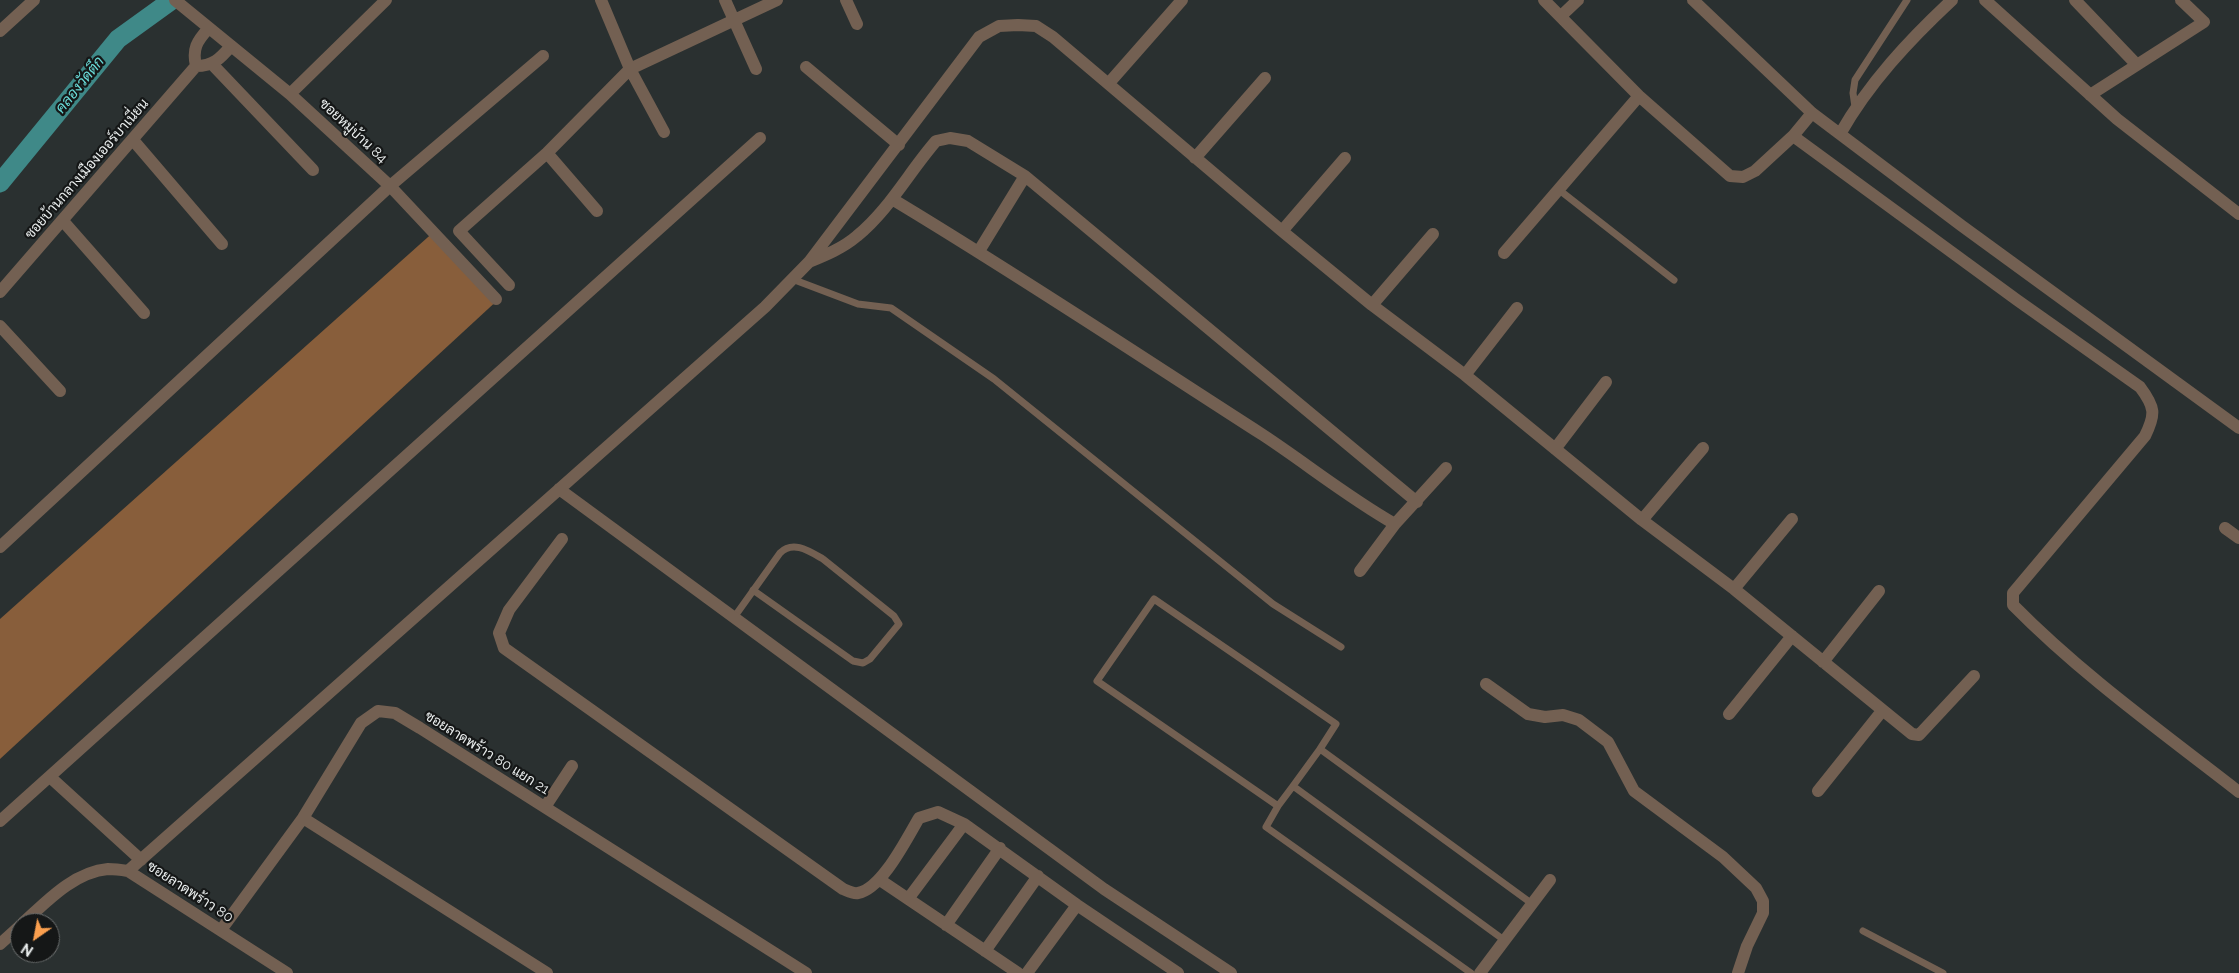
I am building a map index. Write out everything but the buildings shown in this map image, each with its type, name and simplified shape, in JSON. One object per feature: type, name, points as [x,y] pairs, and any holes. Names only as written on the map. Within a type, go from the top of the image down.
[{"type":"street","points":[[0,31],[34,0]]},
{"type":"street","name":"ซอยหมู่บ้าน 84","points":[[175,0],[208,29],[290,94],[390,186],[496,299]]},
{"type":"street","points":[[290,94],[386,0]]},
{"type":"street","points":[[601,0],[630,69],[664,132]]},
{"type":"street","points":[[725,0],[756,69]]},
{"type":"street","points":[[509,284],[458,231],[547,153],[630,69],[777,0]]},
{"type":"street","points":[[846,0],[857,24]]},
{"type":"street","points":[[1109,83],[1182,0]]},
{"type":"street","points":[[1544,0],[1639,96],[1730,176],[1743,177],[1755,171],[1793,136],[1812,113]]},
{"type":"street","points":[[1561,16],[1578,0]]},
{"type":"street","points":[[1694,0],[1812,113],[1962,226],[2239,428]]},
{"type":"street","points":[[1840,134],[1855,107],[1877,78],[1952,0]]},
{"type":"street","points":[[1985,0],[2117,119],[2239,214]]},
{"type":"street","points":[[2075,0],[2137,65]]},
{"type":"street","points":[[2090,95],[2204,22],[2181,0]]},
{"type":"street","points":[[128,871],[765,307],[809,262],[980,37],[999,26],[1036,26],[1053,37],[1372,305],[1465,374],[1642,520],[1734,589],[1912,734],[1919,735],[1974,676]]},
{"type":"street","points":[[208,29],[194,48],[196,66],[212,64],[219,60],[231,46]]},
{"type":"street","points":[[0,547],[390,186],[543,56]]},
{"type":"street","points":[[212,64],[314,170]]},
{"type":"street","name":"ซอยบ้านกลางเมืองเออร์บาเนี่ยน","points":[[0,292],[196,66]]},
{"type":"street","points":[[806,67],[899,145]]},
{"type":"street","points":[[1196,158],[1265,78]]},
{"type":"street","points":[[1504,252],[1639,96]]},
{"type":"street","points":[[1793,136],[2016,300],[2140,387],[2150,402],[2153,411],[2152,423],[2145,436],[2013,593],[2013,605],[2070,661],[2239,792]]},
{"type":"street","points":[[0,821],[760,138]]},
{"type":"street","points":[[809,262],[835,251],[857,236],[892,198],[936,141],[950,138],[968,141],[1025,176],[1417,502]]},
{"type":"street","points":[[133,140],[222,244]]},
{"type":"street","points":[[547,153],[597,211]]},
{"type":"street","points":[[1282,231],[1345,158]]},
{"type":"street","points":[[979,251],[1025,176]]},
{"type":"street","points":[[892,198],[979,251],[1285,450],[1371,511],[1395,524]]},
{"type":"street","points":[[63,221],[144,313]]},
{"type":"street","points":[[1372,305],[1433,234]]},
{"type":"street","points":[[1465,374],[1517,308]]},
{"type":"street","points":[[0,326],[60,391]]},
{"type":"street","points":[[1556,449],[1606,382]]},
{"type":"street","points":[[1642,520],[1703,448]]},
{"type":"street","points":[[1360,571],[1395,524],[1446,468]]},
{"type":"street","points":[[558,489],[735,616],[1104,889],[1231,973]]},
{"type":"street","points":[[1734,589],[1792,519]]},
{"type":"street","points":[[2225,528],[2239,538]]},
{"type":"street","points":[[562,539],[509,610],[499,633],[504,648],[843,889],[856,894],[867,890],[880,880],[919,818],[938,812],[964,824],[1000,848],[1077,905],[1178,973]]},
{"type":"street","points":[[1823,662],[1879,591]]},
{"type":"street","points":[[1730,714],[1792,636]]},
{"type":"street","points":[[1486,684],[1508,702],[1528,714],[1545,717],[1562,715],[1578,720],[1608,742],[1634,791],[1723,857],[1756,888],[1762,895],[1764,908],[1747,946],[1738,973]]},
{"type":"street","name":"ซอยลาดพร้าว 80 แยก 21","points":[[221,930],[303,818],[361,723],[378,711],[395,713],[806,973]]},
{"type":"street","points":[[1818,791],[1882,711]]},
{"type":"street","points":[[545,807],[572,766]]},
{"type":"street","points":[[50,777],[141,860]]},
{"type":"street","points":[[303,818],[547,973]]},
{"type":"street","points":[[908,899],[964,824]]},
{"type":"street","points":[[946,925],[1000,848]]},
{"type":"street","name":"ซอยลาดพร้าว 80","points":[[34,913],[63,887],[84,876],[108,869],[128,871],[287,973]]},
{"type":"street","points":[[985,951],[1038,876]]},
{"type":"street","points":[[880,880],[1018,973]]},
{"type":"street","points":[[1480,973],[1550,880]]},
{"type":"street","points":[[1027,973],[1077,905]]},
{"type":"street","points":[[0,944],[10,935]]},
{"type":"lane","points":[[1855,107],[1853,92],[1855,80],[1907,0]]},
{"type":"lane","points":[[1558,189],[1674,280]]},
{"type":"lane","points":[[792,279],[858,304],[891,308],[994,379],[1273,604],[1342,647]]},
{"type":"lane","points":[[735,616],[753,590],[785,547],[798,547],[811,552],[829,564],[894,616],[899,624],[870,659],[862,663],[853,660],[753,590]]},
{"type":"lane","points":[[1278,806],[1097,681],[1154,599],[1336,724],[1278,806],[1266,827],[1471,973]]},
{"type":"lane","points":[[1320,749],[1531,903]]},
{"type":"lane","points":[[1293,786],[1504,940]]},
{"type":"lane","points":[[1863,931],[1943,973]]},
{"type":"shaded area","points":[[437,229],[501,297],[0,759],[0,619]]},
{"type":"waterway","name":"คลองวัดตึก","points":[[0,183],[118,39],[172,0]]}]
